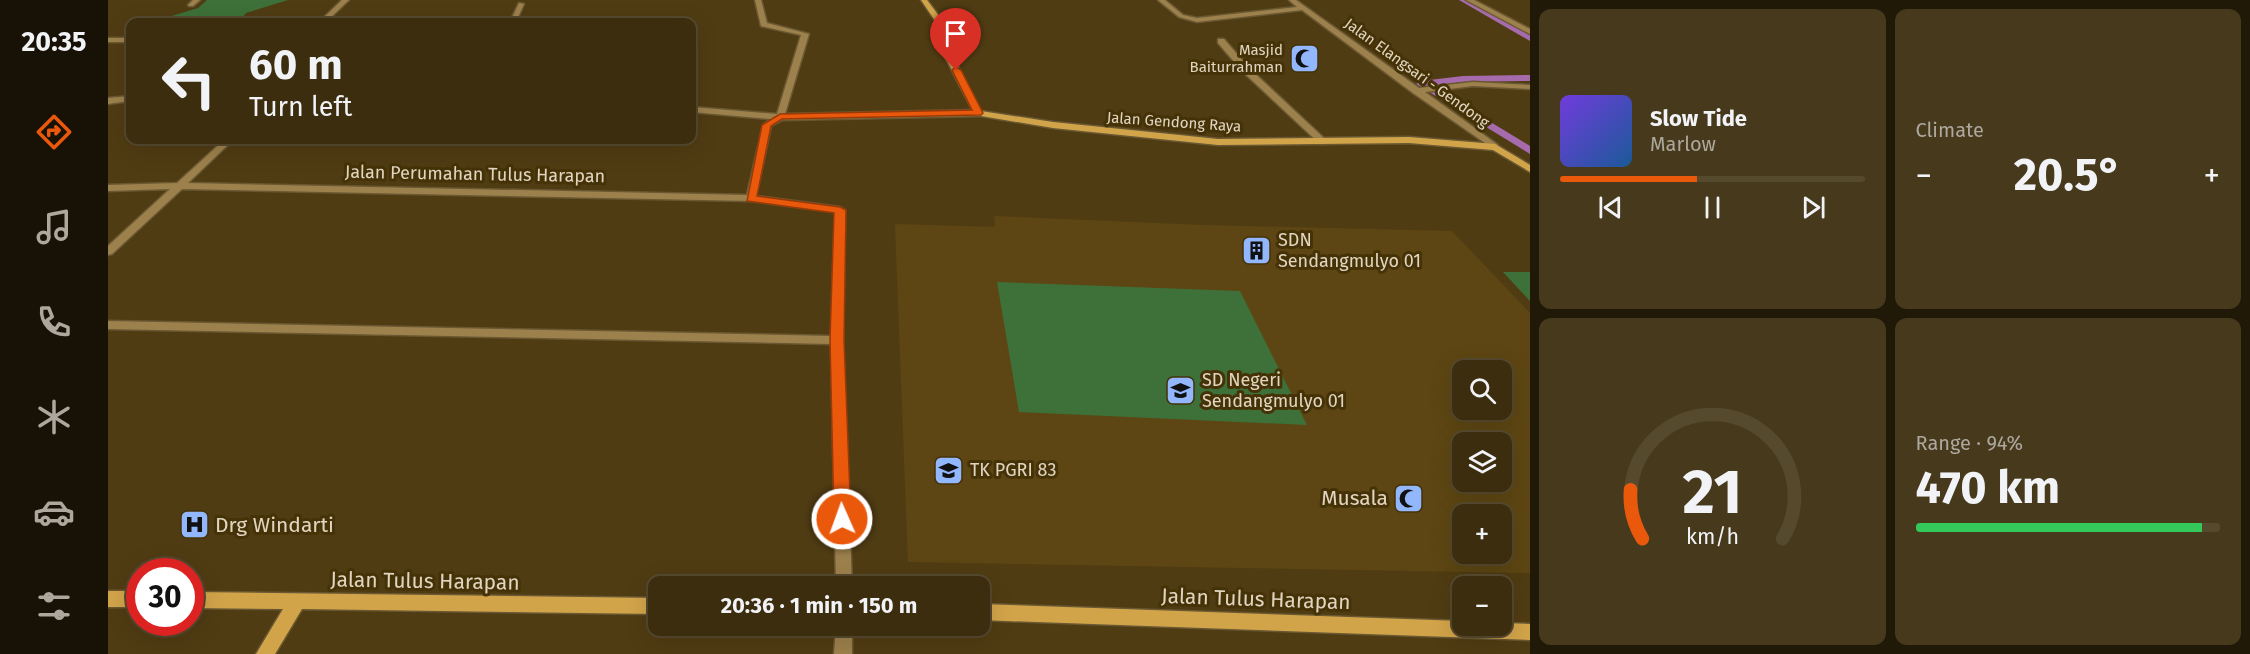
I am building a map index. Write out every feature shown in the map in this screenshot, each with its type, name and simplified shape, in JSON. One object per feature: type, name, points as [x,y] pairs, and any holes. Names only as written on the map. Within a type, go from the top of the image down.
[{"type":"main road","points":[[924,0],[944,28],[950,57],[978,113]]},
{"type":"main road","name":"Jalan Gendong Raya","points":[[978,113],[1053,125],[1218,142],[1409,140],[1495,147]]},
{"type":"main road","points":[[1495,147],[1530,169]]},
{"type":"main road","points":[[108,599],[126,599]]},
{"type":"main road","name":"Jalan Tulus Harapan","points":[[204,600],[648,606]]},
{"type":"main road","points":[[265,654],[297,602]]},
{"type":"main road","name":"Jalan Tulus Harapan","points":[[990,612],[1530,632]]},
{"type":"street","points":[[191,5],[197,0]]},
{"type":"street","points":[[326,18],[346,0]]},
{"type":"street","points":[[751,198],[767,125],[780,117],[805,34],[764,24],[758,0]]},
{"type":"street","points":[[1161,0],[1181,16],[1197,20],[1305,8]]},
{"type":"street","name":"Jalan Elangsari - Gendong","points":[[1292,0],[1495,147]]},
{"type":"street","points":[[1469,0],[1530,32]]},
{"type":"street","points":[[515,18],[521,4]]},
{"type":"street","points":[[108,40],[126,40]]},
{"type":"street","points":[[1221,41],[1246,70],[1323,142]]},
{"type":"street","points":[[1419,90],[1473,84],[1530,87]]},
{"type":"street","points":[[108,101],[126,99]]},
{"type":"street","points":[[696,109],[780,117],[978,113]]},
{"type":"street","points":[[108,252],[226,144]]},
{"type":"street","name":"Jalan Perumahan Tulus Harapan","points":[[108,188],[180,186],[751,198],[840,210],[837,340]]},
{"type":"street","points":[[108,326],[837,340],[844,576]]},
{"type":"street","points":[[843,654],[844,636]]},
{"type":"shaded area","name":"SD Negeri Sendangmulyo 01","points":[[994,216],[1203,225],[1452,231],[1530,313],[1530,573],[908,562],[895,224],[995,227]]},
{"type":"green space","points":[[207,0],[288,0],[246,13],[242,18],[165,18],[198,8]]},
{"type":"green space","points":[[1503,272],[1530,272],[1530,301]]},
{"type":"green space","points":[[997,282],[1240,291],[1307,425],[1019,412]]},
{"type":"waterway","points":[[1463,0],[1530,38]]},
{"type":"waterway","points":[[1530,78],[1463,79],[1421,84],[1530,151]]},
{"type":"place","name":"Masjid Baiturrahman","points":[[1304,59]]},
{"type":"place","name":"SDN Sendangmulyo 01","points":[[1257,250]]},
{"type":"place","name":"SD Negeri Sendangmulyo 01","points":[[1181,390]]},
{"type":"place","name":"TK PGRI 83","points":[[949,470]]},
{"type":"place","name":"Musala","points":[[1409,498]]},
{"type":"place","name":"Drg Windarti","points":[[194,525]]},
{"type":"route","points":[[842,519],[837,340],[840,210],[751,198],[767,125],[780,117],[978,113],[956,70]]}]
